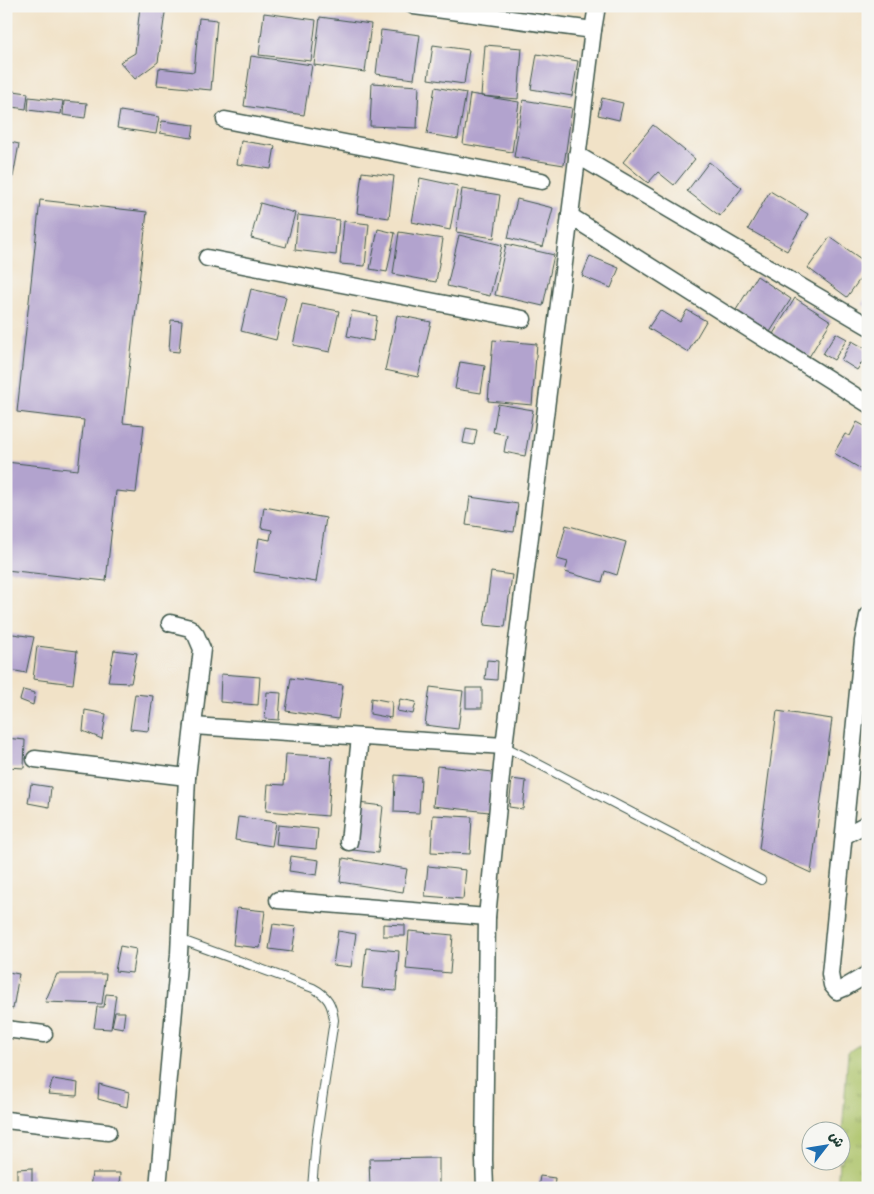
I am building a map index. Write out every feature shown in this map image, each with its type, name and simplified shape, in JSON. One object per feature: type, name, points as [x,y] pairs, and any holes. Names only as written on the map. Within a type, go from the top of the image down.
[{"type":"street","points":[[414,6],[593,30]]},
{"type":"street","points":[[485,1188],[487,917],[504,746],[597,6]]},
{"type":"street","points":[[225,120],[542,181]]},
{"type":"street","points":[[577,154],[868,326]]},
{"type":"street","points":[[570,216],[868,404]]},
{"type":"street","points":[[207,258],[522,318]]},
{"type":"street","points":[[868,616],[863,641],[863,695],[844,836],[830,974],[832,985],[837,991],[868,974]]},
{"type":"street","points":[[158,1188],[179,939],[187,777],[202,650],[196,635],[190,628],[170,623]]},
{"type":"street","points":[[193,726],[504,746]]},
{"type":"street","points":[[349,842],[360,737]]},
{"type":"street","points":[[35,759],[187,777]]},
{"type":"street","points":[[844,836],[868,823]]},
{"type":"street","points":[[278,900],[487,917]]},
{"type":"street","points":[[6,1029],[44,1034]]},
{"type":"street","points":[[6,1120],[108,1132]]},
{"type":"lane","points":[[504,746],[761,880]]},
{"type":"lane","points":[[179,939],[314,988],[328,1000],[334,1020],[316,1140],[312,1188]]},
{"type":"green space","points":[[868,1039],[868,1188],[837,1188],[838,1172],[852,1172],[852,1122],[843,1122],[848,1052]]},
{"type":"building","points":[[140,6],[166,6],[158,62],[135,79],[120,62],[135,53]]},
{"type":"building","points":[[531,6],[531,10],[515,7]]},
{"type":"building","points":[[264,13],[316,20],[311,61],[259,55]]},
{"type":"building","points":[[320,17],[371,24],[365,72],[314,65]]},
{"type":"building","points":[[199,18],[217,20],[211,90],[157,85],[159,68],[194,72]]},
{"type":"building","points":[[381,30],[420,35],[414,79],[376,74]]},
{"type":"building","points":[[433,45],[469,50],[464,84],[428,79]]},
{"type":"building","points":[[485,45],[522,48],[518,99],[481,96]]},
{"type":"building","points":[[537,54],[578,61],[572,96],[531,89]]},
{"type":"building","points":[[251,56],[312,65],[304,115],[244,106]]},
{"type":"building","points":[[372,83],[419,86],[417,128],[370,126]]},
{"type":"building","points":[[435,87],[466,93],[458,139],[427,134]]},
{"type":"building","points":[[6,90],[28,93],[26,109],[6,106]]},
{"type":"building","points":[[470,94],[519,102],[512,152],[463,144]]},
{"type":"building","points":[[29,97],[63,101],[61,114],[28,110]]},
{"type":"building","points":[[602,98],[623,103],[619,120],[598,115]]},
{"type":"building","points":[[523,100],[572,108],[564,165],[514,157]]},
{"type":"building","points":[[64,101],[87,103],[85,118],[63,115]]},
{"type":"building","points":[[120,111],[159,117],[156,134],[117,128]]},
{"type":"building","points":[[162,121],[194,125],[192,138],[160,133]]},
{"type":"building","points":[[653,125],[695,159],[674,185],[658,172],[648,183],[623,162]]},
{"type":"building","points":[[6,141],[19,144],[13,177],[6,176]]},
{"type":"building","points":[[241,141],[275,146],[271,169],[237,164]]},
{"type":"building","points":[[709,162],[742,188],[720,216],[687,191]]},
{"type":"building","points":[[362,172],[394,176],[389,218],[357,213]]},
{"type":"building","points":[[420,178],[458,186],[450,230],[412,222]]},
{"type":"building","points":[[462,189],[500,195],[494,238],[456,232]]},
{"type":"building","points":[[770,191],[808,214],[787,251],[748,229]]},
{"type":"building","points":[[517,199],[553,208],[543,247],[508,238]]},
{"type":"building","points":[[40,200],[147,212],[123,423],[144,425],[136,493],[116,491],[106,581],[6,570],[6,462],[78,470],[84,420],[17,412]]},
{"type":"building","points":[[260,203],[295,213],[286,247],[251,238]]},
{"type":"building","points":[[298,215],[339,220],[336,255],[295,250]]},
{"type":"building","points":[[344,221],[369,224],[365,266],[340,264]]},
{"type":"building","points":[[378,229],[395,233],[387,272],[370,269]]},
{"type":"building","points":[[399,232],[443,239],[436,282],[393,274]]},
{"type":"building","points":[[459,235],[502,245],[490,296],[447,286]]},
{"type":"building","points":[[830,237],[868,264],[868,268],[847,297],[808,268]]},
{"type":"building","points":[[506,244],[554,255],[543,306],[495,295]]},
{"type":"building","points":[[590,256],[619,268],[611,288],[582,276]]},
{"type":"building","points":[[757,276],[791,299],[770,332],[736,310]]},
{"type":"building","points":[[251,289],[286,297],[276,340],[241,331]]},
{"type":"building","points":[[868,295],[868,308],[862,304]]},
{"type":"building","points":[[795,298],[831,321],[809,357],[773,334]]},
{"type":"building","points":[[302,304],[339,311],[330,352],[293,345]]},
{"type":"building","points":[[660,310],[680,322],[687,310],[706,321],[688,352],[648,328]]},
{"type":"building","points":[[352,311],[377,316],[373,341],[347,336]]},
{"type":"building","points":[[397,315],[431,322],[418,377],[385,370]]},
{"type":"building","points":[[171,320],[182,321],[179,352],[169,351]]},
{"type":"building","points":[[836,333],[847,339],[834,360],[823,354]]},
{"type":"building","points":[[493,340],[537,344],[532,405],[488,401]]},
{"type":"building","points":[[852,341],[868,350],[857,370],[841,360]]},
{"type":"building","points":[[460,362],[485,366],[481,393],[455,389]]},
{"type":"building","points":[[498,404],[533,410],[525,456],[504,452],[507,435],[493,432]]},
{"type":"building","points":[[857,422],[868,428],[868,473],[834,453],[845,434],[850,436]]},
{"type":"building","points":[[466,428],[477,430],[474,445],[463,443]]},
{"type":"building","points":[[470,497],[518,504],[514,532],[466,525]]},
{"type":"building","points":[[264,507],[326,518],[316,582],[254,572],[259,538],[270,540],[272,530],[261,528]]},
{"type":"building","points":[[566,525],[626,542],[617,575],[605,571],[602,582],[565,572],[568,562],[557,559]]},
{"type":"building","points":[[491,572],[512,575],[505,627],[484,625]]},
{"type":"building","points":[[6,633],[34,637],[26,673],[6,669]]},
{"type":"building","points":[[37,646],[77,651],[73,684],[33,679]]},
{"type":"building","points":[[114,650],[137,653],[131,683],[108,682]]},
{"type":"building","points":[[487,660],[498,661],[497,680],[485,679]]},
{"type":"building","points":[[221,674],[260,677],[258,705],[220,702]]},
{"type":"building","points":[[291,678],[343,685],[338,719],[286,711]]},
{"type":"building","points":[[430,687],[463,691],[458,729],[425,725]]},
{"type":"building","points":[[466,688],[482,688],[482,708],[466,708]]},
{"type":"building","points":[[23,690],[35,693],[33,705],[20,700]]},
{"type":"building","points":[[267,692],[281,693],[279,720],[265,719]]},
{"type":"building","points":[[135,694],[153,696],[148,731],[130,729]]},
{"type":"building","points":[[371,698],[392,702],[391,718],[370,714]]},
{"type":"building","points":[[400,699],[416,702],[413,714],[397,711]]},
{"type":"building","points":[[85,710],[106,714],[102,739],[83,731]]},
{"type":"building","points":[[777,711],[832,719],[811,873],[759,849]]},
{"type":"building","points":[[6,738],[25,740],[24,768],[6,767]]},
{"type":"building","points":[[286,754],[332,757],[328,816],[266,811],[268,784],[284,785]]},
{"type":"building","points":[[437,766],[493,772],[489,812],[433,806]]},
{"type":"building","points":[[395,775],[421,777],[419,813],[394,812]]},
{"type":"building","points":[[512,779],[526,781],[523,809],[509,807]]},
{"type":"building","points":[[31,784],[51,787],[49,807],[28,803]]},
{"type":"building","points":[[6,793],[10,794],[7,805],[6,805]]},
{"type":"building","points":[[358,803],[383,806],[378,853],[353,850]]},
{"type":"building","points":[[433,815],[472,817],[470,854],[431,852]]},
{"type":"building","points":[[238,817],[276,822],[272,846],[235,840]]},
{"type":"building","points":[[278,825],[318,829],[316,849],[276,845]]},
{"type":"building","points":[[291,856],[319,860],[317,875],[289,871]]},
{"type":"building","points":[[343,858],[407,869],[403,892],[340,882]]},
{"type":"building","points":[[428,866],[466,870],[463,899],[425,896]]},
{"type":"building","points":[[237,908],[265,911],[260,948],[233,945]]},
{"type":"building","points":[[273,924],[296,927],[292,952],[269,949]]},
{"type":"building","points":[[383,924],[405,925],[405,936],[383,936]]},
{"type":"building","points":[[338,931],[356,934],[351,967],[333,965]]},
{"type":"building","points":[[409,931],[453,935],[450,973],[406,969]]},
{"type":"building","points":[[120,946],[136,949],[132,973],[115,971]]},
{"type":"building","points":[[366,948],[399,951],[396,991],[362,988]]},
{"type":"building","points":[[8,972],[19,974],[13,1009],[6,1007]]},
{"type":"building","points":[[57,974],[106,974],[102,1004],[45,1002]]},
{"type":"building","points":[[106,994],[116,995],[111,1029],[94,1028],[97,1007],[104,1007]]},
{"type":"building","points":[[115,1012],[125,1012],[123,1028],[112,1026]]},
{"type":"building","points":[[53,1079],[78,1083],[77,1096],[48,1094]]},
{"type":"building","points":[[99,1084],[129,1092],[127,1107],[98,1099]]},
{"type":"building","points":[[439,1158],[439,1188],[370,1188],[369,1159]]},
{"type":"building","points":[[32,1168],[32,1188],[17,1188],[17,1169]]},
{"type":"building","points":[[92,1173],[120,1173],[119,1188],[90,1188]]},
{"type":"building","points":[[540,1176],[555,1178],[554,1188],[538,1188]]}]
